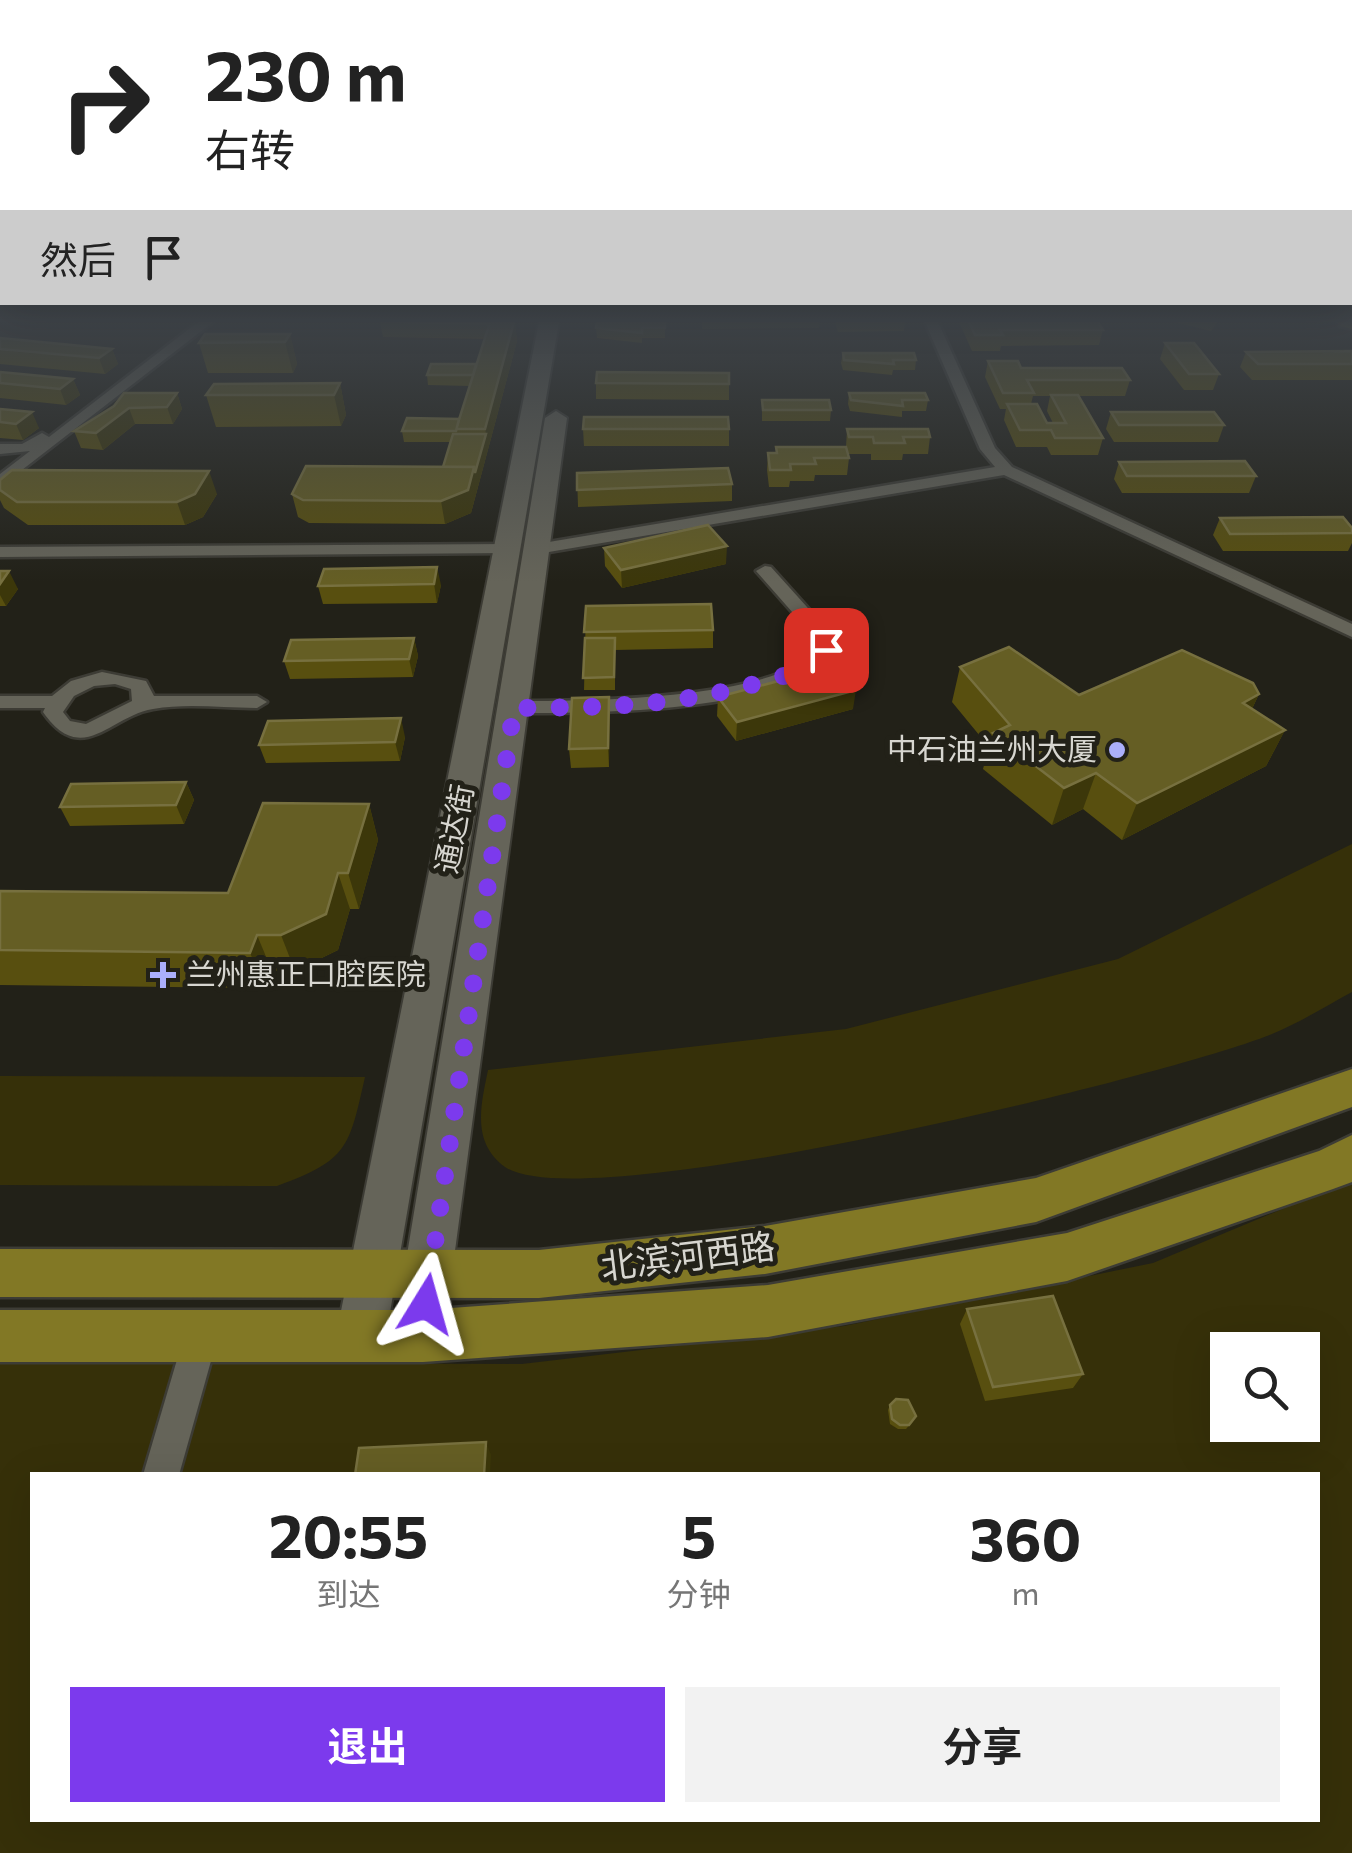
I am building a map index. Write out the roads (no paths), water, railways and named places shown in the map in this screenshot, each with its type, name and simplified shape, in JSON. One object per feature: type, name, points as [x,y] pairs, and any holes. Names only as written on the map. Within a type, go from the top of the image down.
[{"type":"main road","name":"通达街","points":[[423,1336],[428,1273],[514,708],[522,548],[539,408]]},
{"type":"main road","name":"通达街","points":[[361,1336],[552,408]]},
{"type":"main road","name":"北滨河西路","points":[[0,1273],[539,1274],[765,1250],[1036,1200],[1352,1088]]},
{"type":"main road","name":"北滨河西路","points":[[0,1336],[423,1336],[768,1311],[1067,1257],[1333,1168],[1352,1156]]},
{"type":"street","points":[[0,449],[36,443],[80,408]]},
{"type":"street","points":[[0,482],[96,408]]},
{"type":"street","points":[[969,408],[988,449],[1006,470],[1352,630]]},
{"type":"street","points":[[0,552],[522,548],[1006,470]]},
{"type":"street","points":[[514,708],[645,707],[706,698],[817,662],[826,650],[824,637],[764,571]]},
{"type":"street","points":[[142,703],[144,693],[139,685],[114,677],[80,684],[56,702],[53,712],[57,721],[83,730],[118,722],[142,703],[257,702]]},
{"type":"street","points":[[0,702],[56,702]]},
{"type":"street","points":[[162,1472],[201,1336]]},
{"type":"place","name":"中石油兰州大厦","points":[[1117,750]]},
{"type":"place","name":"兰州惠正口腔医院","points":[[163,975]]}]
